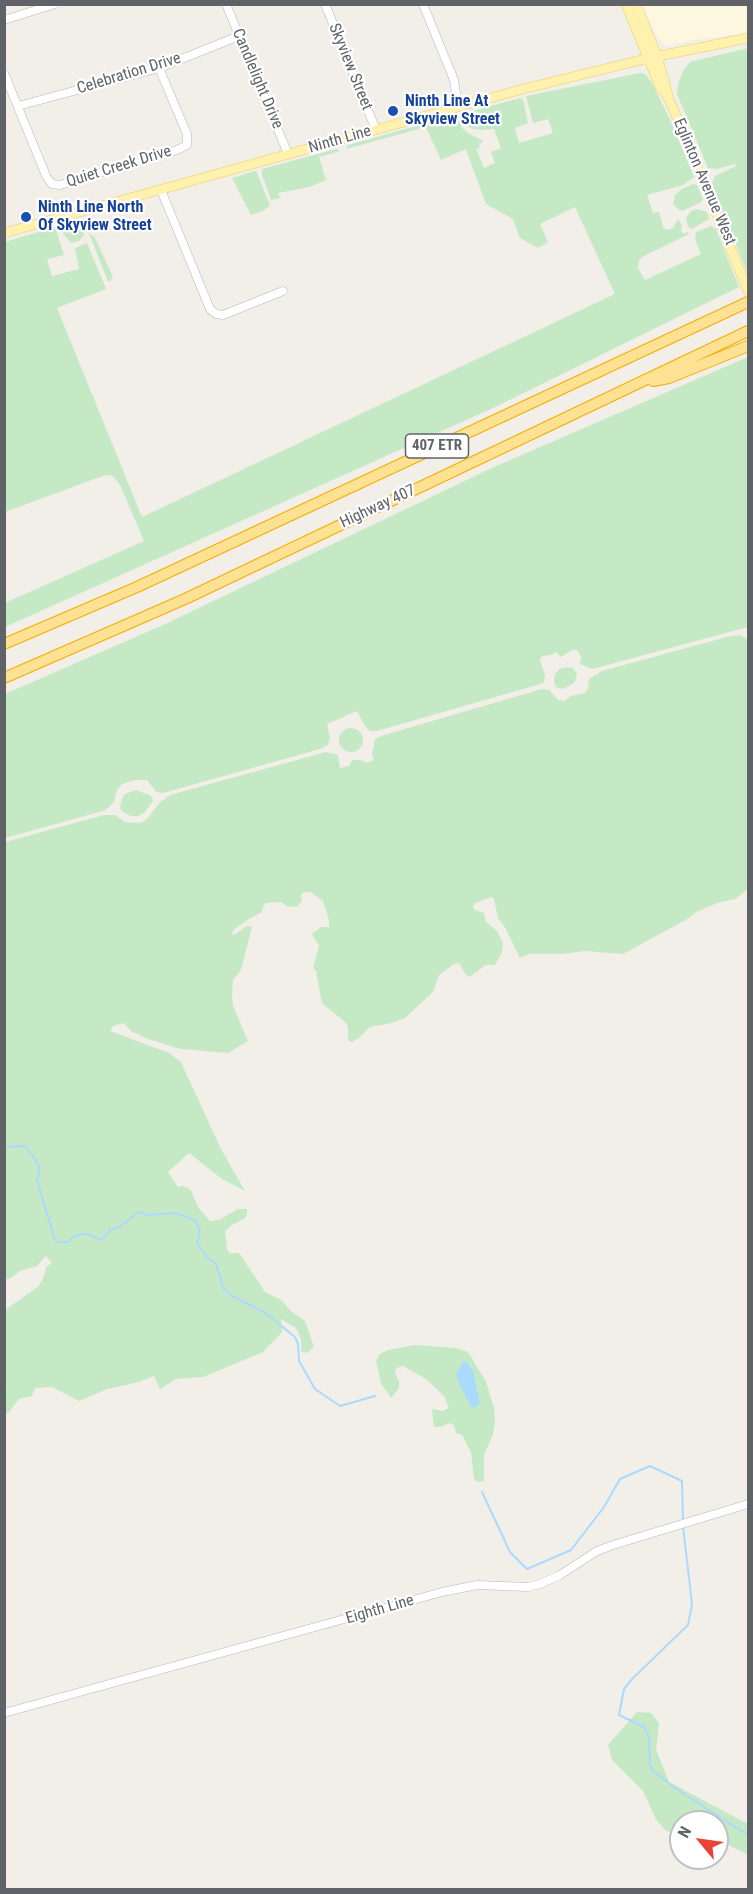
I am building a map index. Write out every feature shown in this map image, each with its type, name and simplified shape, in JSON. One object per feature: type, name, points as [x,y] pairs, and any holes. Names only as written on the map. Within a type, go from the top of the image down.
[{"type":"highway","name":"Highway 407","points":[[4,644],[137,587],[748,302]]},
{"type":"highway","name":"Highway 407","points":[[4,678],[185,599],[748,331]]},
{"type":"highway","points":[[644,382],[669,378],[748,346]]},
{"type":"main road","name":"Eglinton Avenue West","points":[[626,4],[653,57]]},
{"type":"main road","name":"Eglinton Avenue West","points":[[636,4],[660,87],[668,97],[748,291]]},
{"type":"main road","name":"Ninth Line","points":[[4,233],[458,107],[653,57],[748,38]]},
{"type":"street","points":[[4,20],[55,4]]},
{"type":"street","name":"Candlelight Drive","points":[[226,4],[288,154]]},
{"type":"street","name":"Skyview Street","points":[[325,4],[376,130]]},
{"type":"street","points":[[423,4],[454,80],[458,107]]},
{"type":"street","name":"Celebration Drive","points":[[18,106],[159,68],[239,36]]},
{"type":"street","name":"Quiet Creek Drive","points":[[4,73],[47,178],[52,184],[60,185],[187,145],[187,134],[159,68]]},
{"type":"street","points":[[162,190],[210,309],[216,314],[223,315],[283,291]]},
{"type":"street","name":"Eighth Line","points":[[4,1713],[442,1592],[477,1585],[528,1587],[540,1584],[560,1575],[597,1551],[748,1504]]},
{"type":"shaded area","points":[[642,5],[748,5],[748,33],[664,44],[657,37]]},
{"type":"green space","points":[[748,48],[748,275],[712,184],[715,176],[736,166],[735,164],[717,169],[708,168],[677,94],[684,69],[690,62]]},
{"type":"green space","points":[[640,73],[645,74],[652,83],[694,177],[683,185],[647,195],[653,213],[659,212],[663,227],[667,230],[673,228],[678,219],[682,225],[683,234],[687,232],[689,234],[646,255],[639,260],[638,268],[645,280],[701,254],[695,240],[696,232],[711,226],[716,229],[739,287],[493,408],[5,627],[5,603],[144,541],[120,485],[113,476],[105,475],[5,512],[5,242],[55,227],[64,255],[47,259],[52,276],[79,269],[75,248],[87,243],[106,289],[57,308],[142,517],[615,294],[575,207],[540,224],[548,242],[538,248],[520,238],[513,219],[486,204],[466,149],[441,160],[426,127],[346,149],[348,145],[456,115],[462,128],[483,141],[479,145],[480,148],[476,149],[484,168],[495,163],[491,152],[501,148],[494,129],[470,128],[463,120],[462,114],[520,98],[523,100],[528,123],[515,128],[519,143],[553,133],[548,119],[533,123],[526,96]]},
{"type":"green space","points":[[336,149],[340,151],[319,157],[326,180],[309,187],[278,193],[280,198],[271,200],[262,169]]},
{"type":"green space","points":[[255,171],[270,206],[251,215],[232,178]]},
{"type":"green space","points":[[693,184],[697,185],[703,199],[682,211],[678,209],[673,204],[675,195]]},
{"type":"green space","points":[[697,209],[707,212],[709,219],[692,229],[688,226],[686,218],[691,211]]},
{"type":"green space","points":[[78,220],[82,225],[84,235],[79,241],[71,243],[64,235],[61,225]]},
{"type":"green space","points":[[88,231],[94,236],[113,277],[110,282],[108,281]]},
{"type":"green space","points":[[748,357],[748,627],[592,669],[580,664],[581,656],[577,650],[572,650],[561,657],[556,652],[542,656],[540,661],[545,675],[544,682],[537,685],[377,731],[370,731],[365,726],[357,711],[327,724],[330,738],[328,745],[320,749],[163,793],[156,792],[147,780],[134,780],[122,784],[116,792],[114,802],[106,810],[5,838],[5,694],[163,625],[494,467]]},
{"type":"green space","points":[[740,635],[748,640],[748,889],[735,899],[720,902],[696,912],[623,954],[585,951],[529,954],[520,958],[498,918],[494,899],[491,897],[475,903],[473,907],[484,913],[486,922],[497,931],[503,943],[502,952],[495,965],[485,965],[470,977],[466,975],[459,963],[454,964],[439,975],[433,992],[405,1018],[370,1027],[352,1042],[348,1040],[346,1023],[322,1003],[316,971],[313,968],[319,946],[312,934],[321,927],[329,927],[329,920],[323,901],[310,892],[305,892],[301,894],[302,901],[298,906],[289,907],[281,902],[266,903],[262,912],[233,930],[234,935],[247,926],[252,927],[241,970],[233,980],[232,995],[233,1006],[248,1041],[228,1053],[181,1049],[148,1039],[131,1031],[124,1023],[113,1026],[110,1031],[169,1053],[181,1062],[221,1149],[245,1191],[222,1179],[189,1153],[168,1172],[178,1187],[183,1186],[191,1190],[198,1207],[210,1221],[219,1220],[238,1209],[247,1209],[245,1218],[225,1231],[227,1249],[229,1253],[239,1253],[265,1292],[281,1300],[305,1321],[314,1347],[307,1353],[301,1351],[301,1339],[296,1328],[281,1319],[282,1332],[263,1352],[203,1377],[176,1379],[160,1389],[154,1376],[107,1389],[79,1401],[52,1387],[35,1388],[32,1396],[19,1399],[8,1413],[5,1413],[7,1386],[4,1385],[5,1310],[39,1286],[46,1267],[52,1263],[46,1256],[37,1266],[5,1279],[5,842],[104,815],[115,815],[125,822],[140,823],[147,819],[160,802],[170,795],[326,752],[338,755],[340,768],[349,766],[352,760],[361,760],[366,763],[374,760],[372,754],[375,739],[384,735],[542,689],[549,690],[558,700],[564,701],[571,696],[585,693],[589,679],[602,671]]},
{"type":"green space","points":[[573,668],[577,674],[574,683],[563,689],[556,687],[555,674],[559,669]]},
{"type":"green space","points":[[351,728],[359,732],[363,740],[359,748],[351,752],[343,748],[339,740],[343,732]]},
{"type":"green space","points":[[136,790],[151,796],[153,801],[145,812],[138,816],[131,816],[120,808],[125,794]]},
{"type":"green space","points":[[415,1345],[455,1348],[468,1352],[486,1382],[495,1420],[493,1434],[484,1455],[484,1481],[477,1482],[474,1479],[471,1452],[462,1435],[456,1433],[454,1425],[449,1423],[441,1427],[434,1427],[432,1409],[443,1411],[449,1408],[444,1396],[426,1379],[403,1366],[396,1368],[399,1388],[391,1398],[381,1383],[376,1361],[380,1354],[388,1350]]},
{"type":"green space","points":[[637,1712],[651,1713],[659,1723],[656,1750],[669,1782],[722,1810],[669,1810],[669,1832],[665,1830],[656,1819],[643,1791],[612,1760],[608,1745]]},
{"type":"green space","points":[[729,1814],[748,1824],[748,1855],[729,1845]]},
{"type":"water","points":[[463,1362],[467,1362],[473,1371],[480,1404],[472,1408],[456,1374]]},
{"type":"waterway","points":[[4,1147],[25,1146],[40,1168],[37,1180],[55,1240],[68,1242],[82,1234],[89,1234],[100,1240],[110,1230],[122,1225],[139,1212],[147,1215],[175,1213],[190,1218],[197,1222],[200,1233],[197,1243],[207,1257],[216,1264],[223,1288],[232,1296],[264,1312],[295,1337],[298,1344],[299,1361],[315,1389],[340,1406],[375,1396]]},
{"type":"waterway","points":[[482,1492],[510,1552],[527,1569],[571,1550],[604,1507],[620,1479],[650,1466],[682,1481],[683,1520]]},
{"type":"waterway","points":[[683,1526],[692,1604],[688,1625],[624,1689],[619,1715],[644,1727],[649,1737],[650,1765],[654,1772],[748,1835]]},
{"type":"place","name":"Ninth Line At Skyview Street","points":[[393,111]]},
{"type":"place","name":"Ninth Line North Of Skyview Street","points":[[26,217]]}]
